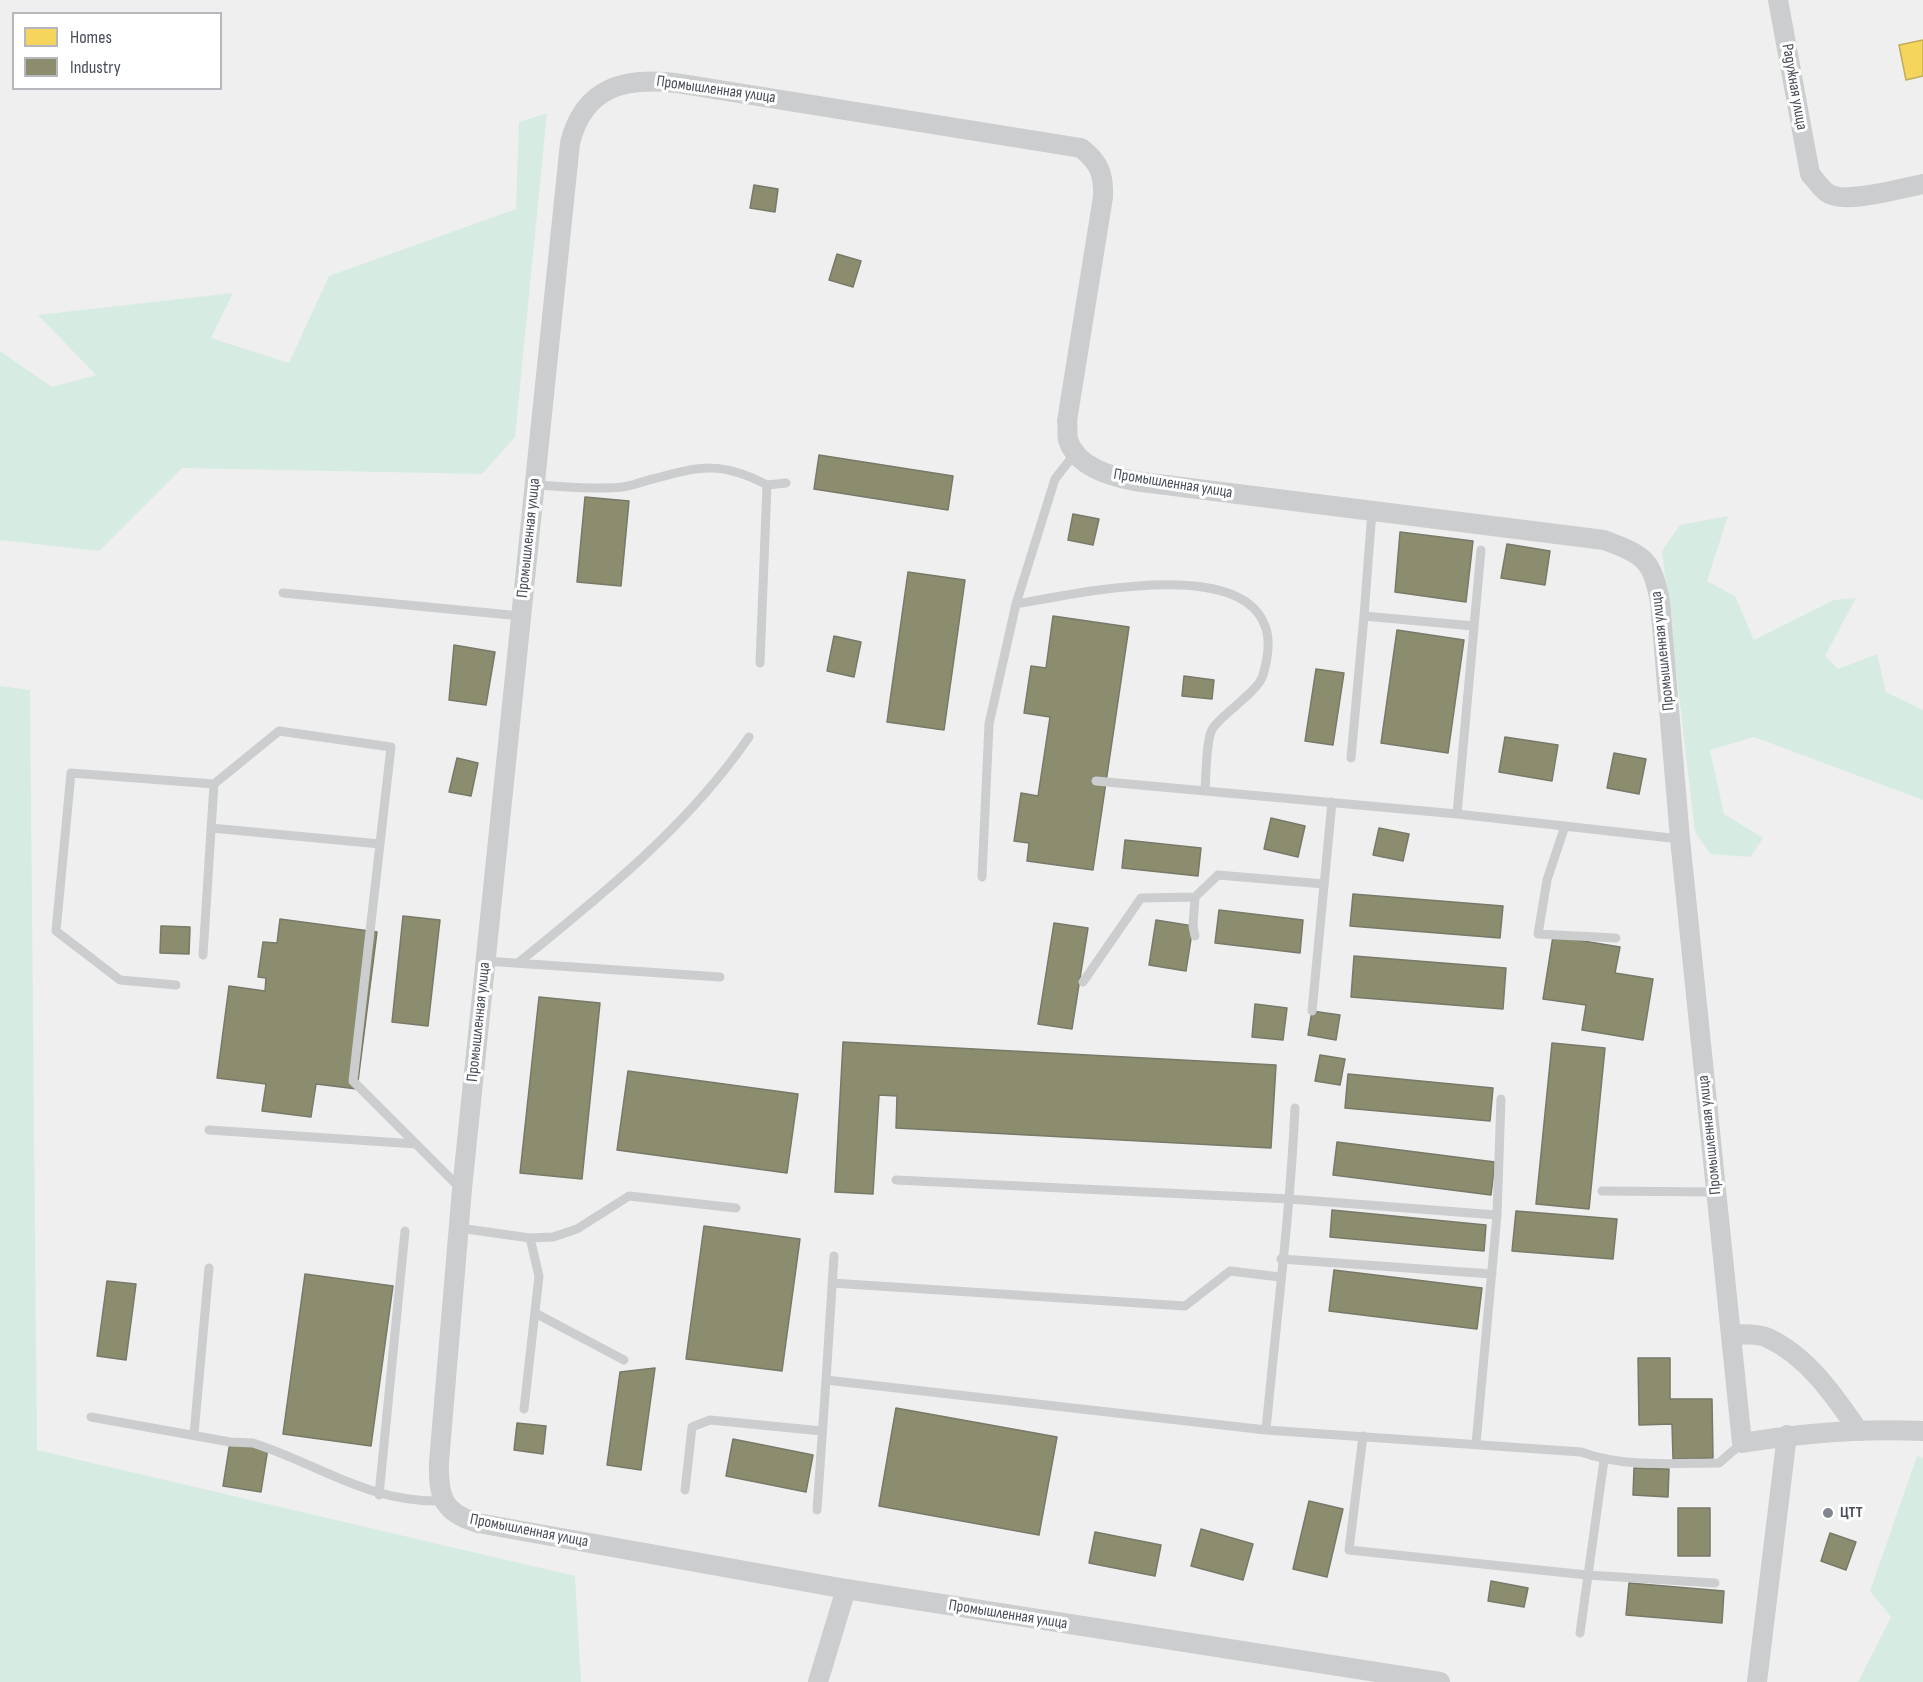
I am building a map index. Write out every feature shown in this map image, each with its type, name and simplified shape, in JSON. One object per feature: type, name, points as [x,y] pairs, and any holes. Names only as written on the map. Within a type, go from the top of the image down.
[{"type":"street","name":"Радужная улица","points":[[1778,0],[1810,174],[1827,194],[1841,197],[1865,196],[1923,184]]},
{"type":"street","name":"Промышленная улица","points":[[1440,1682],[1365,1676],[846,1589],[478,1522],[451,1511],[443,1501],[438,1478],[462,1189],[570,143],[576,122],[588,105],[606,90],[626,83],[651,80],[1081,148],[1100,168],[1104,180],[1067,421],[1068,440],[1076,452],[1100,472],[1126,479],[1604,540],[1644,558],[1656,577],[1660,602],[1680,839],[1742,1443]]},
{"type":"street","points":[[1731,1334],[1766,1337],[1798,1358],[1825,1382],[1858,1430]]},
{"type":"street","points":[[1742,1443],[1787,1435],[1858,1430],[1923,1431]]},
{"type":"street","points":[[1758,1682],[1787,1435]]},
{"type":"street","points":[[818,1682],[846,1589]]},
{"type":"lane","points":[[982,877],[988,724],[1016,604],[1055,479],[1076,452]]},
{"type":"lane","points":[[535,485],[604,489],[625,487],[683,471],[711,467],[740,471],[767,485],[786,483]]},
{"type":"lane","points":[[760,663],[767,485]]},
{"type":"lane","points":[[1351,758],[1372,511]]},
{"type":"lane","points":[[1457,814],[1481,550]]},
{"type":"lane","points":[[1016,604],[1130,585],[1171,584],[1211,588],[1232,595],[1258,612],[1265,625],[1268,639],[1263,678],[1211,729],[1205,791]]},
{"type":"lane","points":[[282,593],[521,616]]},
{"type":"lane","points":[[1364,616],[1474,626]]},
{"type":"lane","points":[[176,985],[120,980],[56,931],[71,773],[214,784],[279,731],[391,747],[353,1081],[462,1189]]},
{"type":"lane","points":[[518,963],[600,897],[689,810],[750,737]]},
{"type":"lane","points":[[1096,781],[1457,814],[1680,839]]},
{"type":"lane","points":[[203,956],[214,784]]},
{"type":"lane","points":[[1312,1011],[1332,802]]},
{"type":"lane","points":[[1565,826],[1547,880],[1538,934],[1616,938]]},
{"type":"lane","points":[[211,828],[380,844]]},
{"type":"lane","points":[[1195,936],[1193,926],[1195,897],[1218,874],[1324,884]]},
{"type":"lane","points":[[1083,982],[1141,897],[1195,897]]},
{"type":"lane","points":[[485,961],[720,977]]},
{"type":"lane","points":[[1476,1444],[1497,1215],[1501,1099]]},
{"type":"lane","points":[[1266,1430],[1281,1259],[1290,1199],[1295,1108]]},
{"type":"lane","points":[[209,1130],[417,1144]]},
{"type":"lane","points":[[896,1180],[1290,1199],[1497,1215]]},
{"type":"lane","points":[[1602,1191],[1716,1192]]},
{"type":"lane","points":[[459,1228],[530,1238],[553,1237],[576,1229],[629,1197],[736,1208]]},
{"type":"lane","points":[[379,1495],[405,1231]]},
{"type":"lane","points":[[524,1408],[539,1276],[530,1238]]},
{"type":"lane","points":[[817,1510],[834,1256]]},
{"type":"lane","points":[[1281,1259],[1492,1274]]},
{"type":"lane","points":[[194,1434],[209,1268]]},
{"type":"lane","points":[[832,1283],[1185,1306],[1230,1271],[1280,1277]]},
{"type":"lane","points":[[535,1314],[624,1360]]},
{"type":"lane","points":[[826,1380],[1266,1430],[1581,1452],[1604,1460],[1719,1463],[1742,1443]]},
{"type":"lane","points":[[91,1417],[268,1448],[379,1495],[417,1502],[443,1501]]},
{"type":"lane","points":[[685,1490],[692,1427],[710,1420],[822,1431]]},
{"type":"lane","points":[[1362,1436],[1349,1550],[1587,1575],[1716,1583]]},
{"type":"lane","points":[[1580,1633],[1604,1460]]},
{"type":"green space","points":[[547,113],[515,437],[482,474],[182,468],[99,551],[0,540],[0,351],[52,387],[96,375],[38,315],[233,293],[211,338],[289,363],[329,276],[516,209],[519,122]]},
{"type":"green space","points":[[1728,516],[1707,581],[1735,596],[1754,640],[1834,600],[1856,598],[1825,656],[1838,669],[1877,654],[1886,692],[1923,710],[1923,800],[1754,737],[1710,750],[1724,814],[1763,838],[1750,857],[1710,854],[1695,832],[1662,551],[1680,525]]},
{"type":"green space","points":[[0,686],[30,690],[37,1450],[575,1576],[581,1682],[0,1682]]},
{"type":"green space","points":[[1917,1456],[1923,1458],[1923,1682],[1858,1682],[1891,1617],[1870,1591]]},
{"type":"building: Homes","points":[[1923,40],[1923,76],[1906,80],[1899,45]]},
{"type":"building: Industry","points":[[754,185],[778,189],[775,212],[750,208]]},
{"type":"building: Industry","points":[[837,254],[861,261],[853,287],[829,280]]},
{"type":"building: Industry","points":[[819,455],[953,476],[948,510],[814,489]]},
{"type":"building: Industry","points":[[585,497],[629,501],[621,586],[577,582]]},
{"type":"building: Industry","points":[[1073,514],[1099,519],[1093,545],[1068,540]]},
{"type":"building: Industry","points":[[1400,532],[1473,541],[1466,602],[1395,592]]},
{"type":"building: Industry","points":[[1507,544],[1550,551],[1545,585],[1501,578]]},
{"type":"building: Industry","points":[[908,572],[965,580],[944,730],[887,722]]},
{"type":"building: Industry","points":[[1053,616],[1129,627],[1093,870],[1027,861],[1029,843],[1014,841],[1021,793],[1038,796],[1050,717],[1024,713],[1031,666],[1046,668]]},
{"type":"building: Industry","points":[[1397,630],[1464,640],[1448,753],[1381,743]]},
{"type":"building: Industry","points":[[834,636],[861,642],[854,677],[827,671]]},
{"type":"building: Industry","points":[[454,645],[495,652],[486,705],[449,700]]},
{"type":"building: Industry","points":[[1316,669],[1344,673],[1333,745],[1305,741]]},
{"type":"building: Industry","points":[[1184,676],[1214,680],[1212,699],[1182,696]]},
{"type":"building: Industry","points":[[1505,737],[1558,745],[1552,781],[1499,772]]},
{"type":"building: Industry","points":[[1614,753],[1646,759],[1639,794],[1607,788]]},
{"type":"building: Industry","points":[[457,758],[478,763],[471,796],[449,792]]},
{"type":"building: Industry","points":[[1271,818],[1305,826],[1298,857],[1264,849]]},
{"type":"building: Industry","points":[[1379,828],[1409,834],[1403,861],[1373,855]]},
{"type":"building: Industry","points":[[1125,840],[1201,848],[1198,876],[1122,868]]},
{"type":"building: Industry","points":[[1353,894],[1503,906],[1500,938],[1350,926]]},
{"type":"building: Industry","points":[[1219,910],[1303,920],[1300,953],[1215,943]]},
{"type":"building: Industry","points":[[403,916],[440,920],[428,1026],[392,1022]]},
{"type":"building: Industry","points":[[280,919],[377,932],[357,1089],[316,1084],[311,1117],[262,1111],[266,1084],[217,1078],[229,986],[265,991],[266,978],[258,977],[263,942],[277,943]]},
{"type":"building: Industry","points":[[1156,920],[1193,926],[1186,971],[1149,965]]},
{"type":"building: Industry","points":[[1054,923],[1088,928],[1072,1029],[1038,1024]]},
{"type":"building: Industry","points":[[161,926],[190,927],[189,954],[160,953]]},
{"type":"building: Industry","points":[[1553,936],[1620,947],[1615,973],[1653,979],[1643,1040],[1582,1030],[1586,1005],[1543,999]]},
{"type":"building: Industry","points":[[1354,956],[1506,968],[1503,1009],[1351,997]]},
{"type":"building: Industry","points":[[539,997],[600,1003],[582,1179],[520,1173]]},
{"type":"building: Industry","points":[[1255,1004],[1287,1008],[1283,1040],[1252,1037]]},
{"type":"building: Industry","points":[[1312,1011],[1340,1015],[1336,1040],[1308,1035]]},
{"type":"building: Industry","points":[[843,1042],[1276,1065],[1271,1148],[896,1128],[897,1096],[879,1095],[873,1194],[835,1192]]},
{"type":"building: Industry","points":[[1552,1043],[1605,1048],[1589,1209],[1536,1204]]},
{"type":"building: Industry","points":[[1320,1055],[1345,1059],[1340,1085],[1315,1081]]},
{"type":"building: Industry","points":[[628,1071],[798,1094],[787,1173],[617,1150]]},
{"type":"building: Industry","points":[[1348,1074],[1493,1088],[1490,1121],[1345,1108]]},
{"type":"building: Industry","points":[[1337,1142],[1495,1162],[1491,1195],[1333,1175]]},
{"type":"building: Industry","points":[[1332,1210],[1486,1225],[1484,1251],[1330,1237]]},
{"type":"building: Industry","points":[[1516,1211],[1617,1219],[1613,1259],[1512,1251]]},
{"type":"building: Industry","points":[[704,1226],[800,1239],[782,1371],[686,1359]]},
{"type":"building: Industry","points":[[1334,1270],[1482,1288],[1477,1329],[1329,1311]]},
{"type":"building: Industry","points":[[305,1274],[393,1286],[371,1446],[283,1434]]},
{"type":"building: Industry","points":[[107,1281],[136,1284],[126,1360],[97,1356]]},
{"type":"building: Industry","points":[[1638,1358],[1670,1358],[1670,1399],[1712,1399],[1713,1458],[1673,1459],[1672,1424],[1639,1425]]},
{"type":"building: Industry","points":[[655,1368],[641,1470],[607,1465],[620,1372]]},
{"type":"building: Industry","points":[[896,1408],[1057,1437],[1039,1535],[879,1506]]},
{"type":"building: Industry","points":[[517,1423],[546,1426],[543,1454],[514,1450]]},
{"type":"building: Industry","points":[[733,1439],[813,1455],[806,1492],[726,1476]]},
{"type":"building: Industry","points":[[230,1442],[268,1448],[261,1492],[223,1486]]},
{"type":"building: Industry","points":[[1634,1468],[1669,1469],[1668,1497],[1633,1495]]},
{"type":"building: Industry","points":[[1309,1501],[1343,1509],[1327,1577],[1293,1569]]},
{"type":"building: Industry","points":[[1678,1508],[1710,1508],[1710,1556],[1678,1556]]},
{"type":"building: Industry","points":[[1201,1529],[1253,1544],[1243,1580],[1191,1566]]},
{"type":"building: Industry","points":[[1095,1532],[1161,1545],[1155,1576],[1089,1563]]},
{"type":"building: Industry","points":[[1830,1533],[1856,1542],[1846,1570],[1821,1561]]},
{"type":"building: Industry","points":[[1491,1581],[1528,1588],[1524,1607],[1488,1601]]},
{"type":"building: Industry","points":[[1629,1583],[1724,1591],[1722,1623],[1626,1615]]},
{"type":"place","name":"ЦТТ","points":[[1828,1513]]}]
